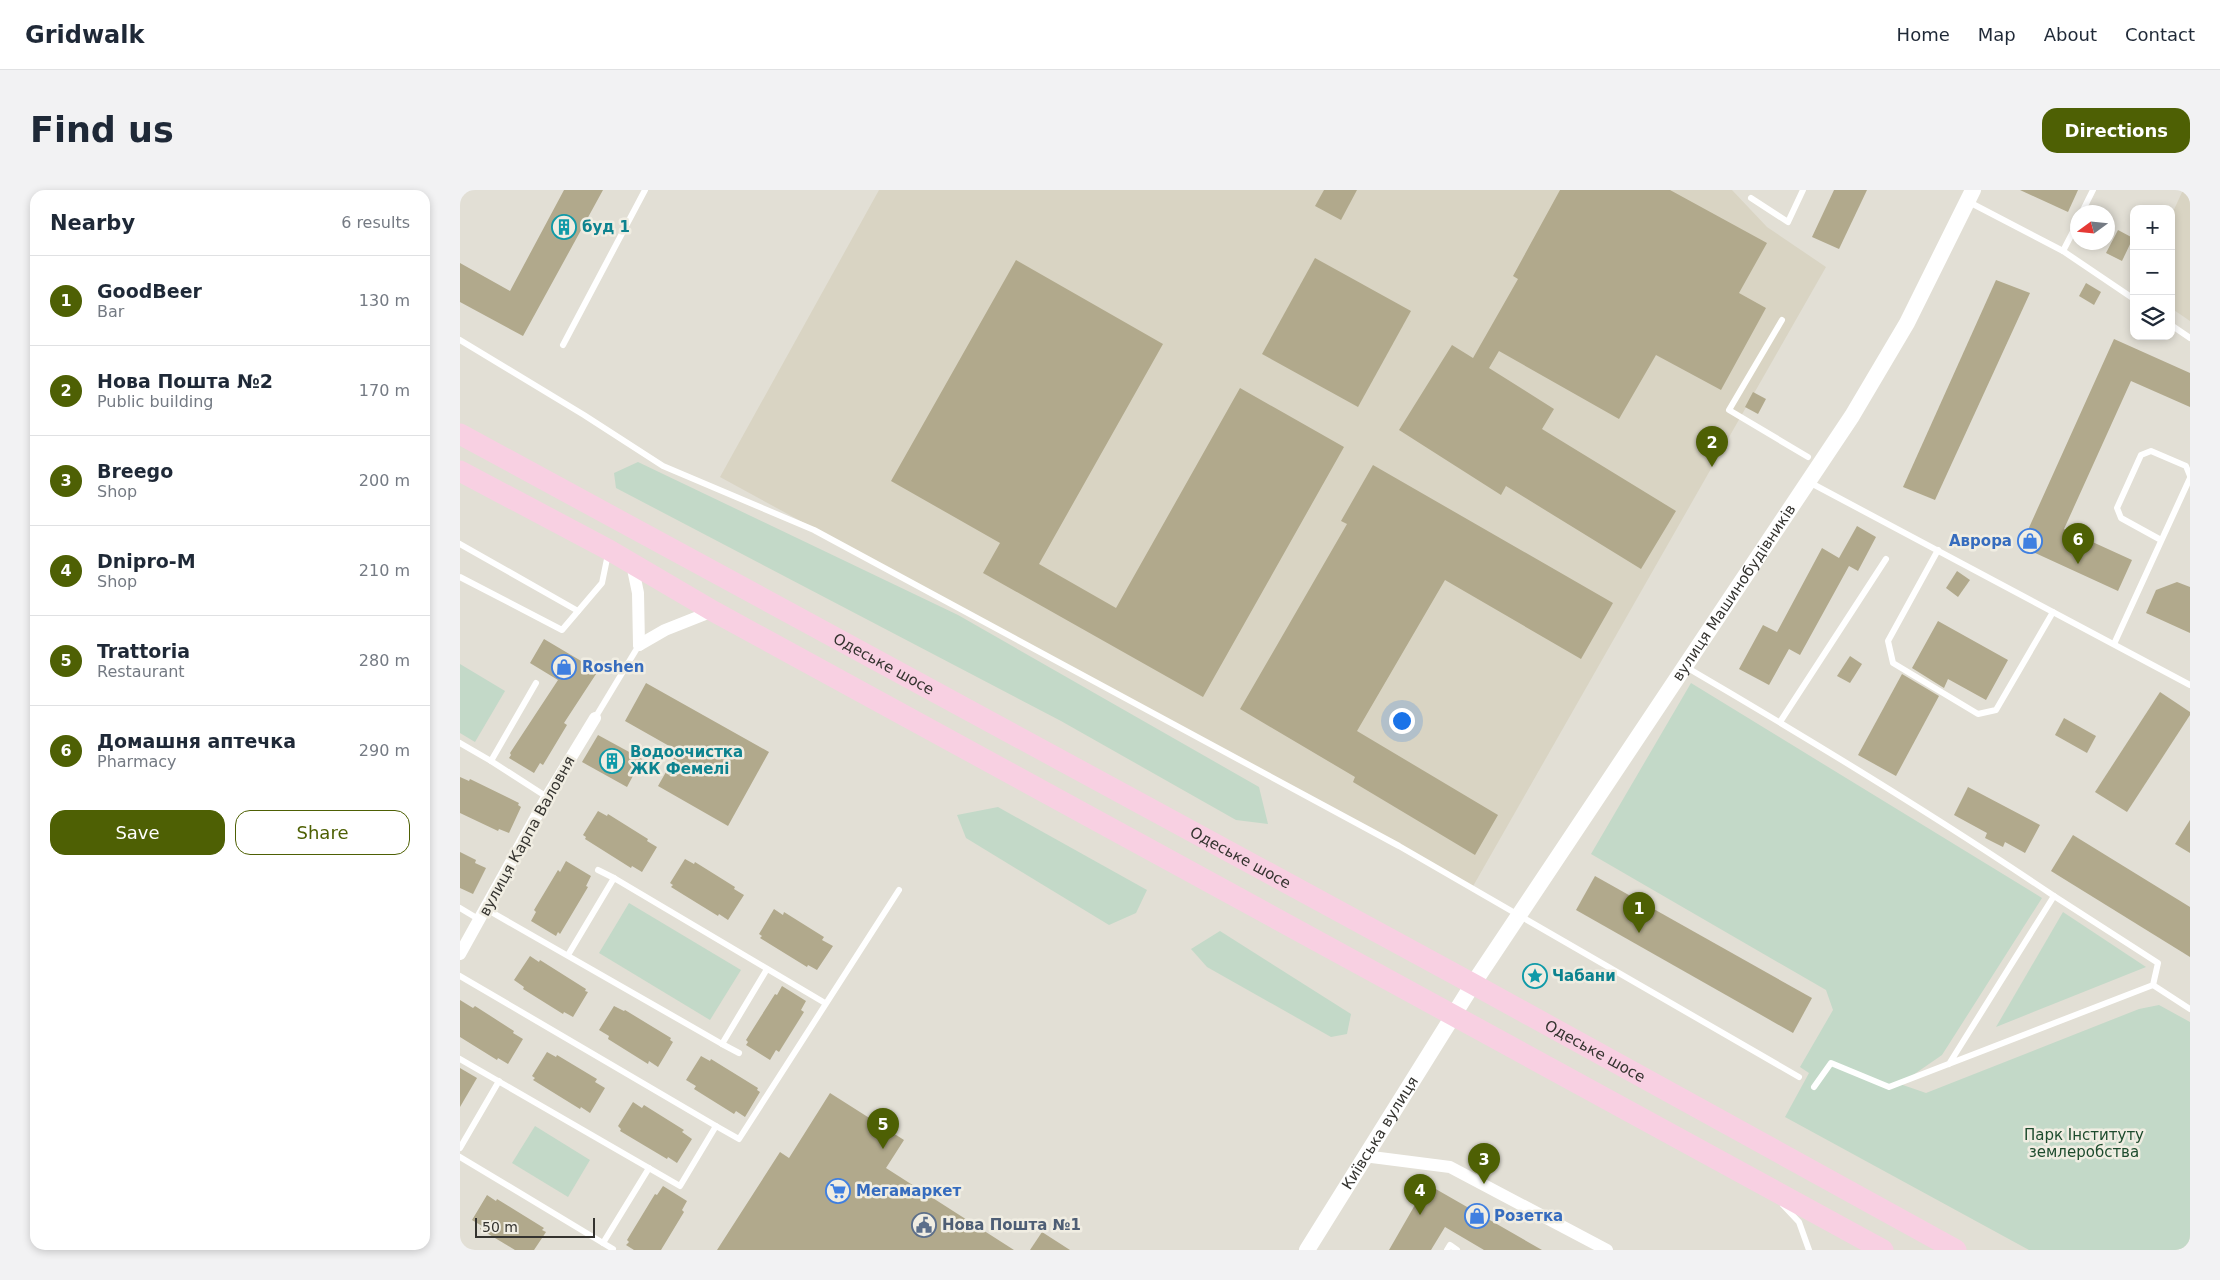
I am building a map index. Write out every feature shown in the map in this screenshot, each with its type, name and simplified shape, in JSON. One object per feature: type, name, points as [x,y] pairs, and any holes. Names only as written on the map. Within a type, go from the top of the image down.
[{"type":"highway","name":"Одеське шосе","points":[[460,434],[1473,984],[1956,1250]]},
{"type":"highway","points":[[460,471],[609,550],[713,611],[1883,1250]]},
{"type":"street","name":"вулиця Машинобудівників","points":[[1473,984],[1852,416],[1908,323],[1971,196]]},
{"type":"street","points":[[632,564],[638,593],[639,645],[665,630],[713,611]]},
{"type":"street","name":"вулиця Карпа Валовня","points":[[460,954],[547,797],[595,718]]},
{"type":"street","name":"Київська вулиця","points":[[1307,1250],[1473,984]]},
{"type":"street","points":[[1364,1156],[1450,1167],[1607,1250]]},
{"type":"lane","points":[[563,345],[645,190]]},
{"type":"lane","points":[[1751,198],[1788,222],[1803,190]]},
{"type":"lane","points":[[2086,205],[2094,190]]},
{"type":"lane","points":[[1971,196],[2063,251],[2130,296]]},
{"type":"lane","points":[[2063,251],[2070,237]]},
{"type":"lane","points":[[1782,320],[1729,410],[1808,458]]},
{"type":"lane","points":[[2175,328],[2190,338]]},
{"type":"lane","points":[[460,340],[584,415],[662,466],[814,530],[1399,846],[1799,1076]]},
{"type":"lane","points":[[2114,644],[2190,477],[2186,466],[2152,450],[2141,455],[2117,508],[2121,518],[2161,540]]},
{"type":"lane","points":[[1808,481],[2190,685]]},
{"type":"lane","points":[[460,544],[578,611]]},
{"type":"lane","points":[[460,577],[562,630],[602,583],[609,550]]},
{"type":"lane","points":[[1938,550],[1888,641],[1893,663],[1978,714],[1996,710],[2053,612]]},
{"type":"lane","points":[[1780,722],[1886,559]]},
{"type":"lane","points":[[595,718],[639,645]]},
{"type":"lane","points":[[1684,666],[1780,722],[1985,850],[2158,962],[2153,985]]},
{"type":"lane","points":[[491,761],[536,683]]},
{"type":"lane","points":[[460,743],[547,797]]},
{"type":"lane","points":[[598,870],[825,1004]]},
{"type":"lane","points":[[568,956],[614,878]]},
{"type":"lane","points":[[460,976],[739,1139],[899,890]]},
{"type":"lane","points":[[1949,1064],[2054,896]]},
{"type":"lane","points":[[460,908],[483,914],[568,956],[739,1053]]},
{"type":"lane","points":[[722,1044],[767,969]]},
{"type":"lane","points":[[2153,985],[2190,1009]]},
{"type":"lane","points":[[1814,1087],[1831,1063],[1888,1087],[2153,985]]},
{"type":"lane","points":[[460,1059],[680,1186],[716,1126]]},
{"type":"lane","points":[[460,1148],[499,1081]]},
{"type":"lane","points":[[460,1157],[613,1250]]},
{"type":"lane","points":[[604,1243],[649,1168]]},
{"type":"lane","points":[[1765,1186],[1799,1222],[1809,1250]]},
{"type":"lane","points":[[1447,1250],[1450,1246],[1457,1250]]},
{"type":"shaded area","points":[[879,190],[1732,190],[1767,227],[1826,267],[1472,888],[720,477]]},
{"type":"shaded area","points":[[2183,190],[2190,190],[2190,321],[2175,311],[2175,207]]},
{"type":"green space","points":[[638,462],[958,615],[1259,787],[1268,824],[1236,820],[1061,721],[616,488],[614,473]]},
{"type":"green space","points":[[460,664],[505,691],[475,742],[460,733]]},
{"type":"green space","name":"Парк Інституту землеробства","points":[[1691,683],[2042,898],[1942,1055],[1900,1084],[1926,1093],[2139,1009],[2159,1005],[2190,1022],[2190,1250],[2029,1250],[1785,1117],[1809,1073],[1800,1067],[1833,1010],[1826,990],[1591,854]]},
{"type":"green space","points":[[998,807],[1147,890],[1136,913],[1109,925],[966,838],[957,815]]},
{"type":"green space","points":[[629,903],[741,970],[710,1020],[599,953]]},
{"type":"green space","points":[[2063,912],[2146,967],[1996,1027]]},
{"type":"green space","points":[[1220,931],[1351,1014],[1347,1034],[1331,1037],[1207,967],[1191,949]]},
{"type":"green space","points":[[535,1126],[590,1160],[568,1197],[512,1163]]},
{"type":"building","name":"буд 1","points":[[564,190],[603,190],[523,336],[460,302],[460,263],[510,291]]},
{"type":"building","points":[[1324,190],[1357,190],[1341,220],[1315,206]]},
{"type":"building","points":[[1560,190],[1670,190],[1767,243],[1739,293],[1766,308],[1721,390],[1656,355],[1619,419],[1499,351],[1489,368],[1554,409],[1542,429],[1676,511],[1641,569],[1506,486],[1501,495],[1399,430],[1452,345],[1473,358],[1518,279],[1513,276]]},
{"type":"building","points":[[1834,190],[1867,190],[1839,249],[1812,237]]},
{"type":"building","points":[[2020,190],[2078,190],[2068,212]]},
{"type":"building","points":[[2118,230],[2130,236],[2130,244],[2122,261],[2106,253],[2108,250],[2115,250],[2115,236]]},
{"type":"building","points":[[1315,258],[1411,311],[1358,407],[1262,354]]},
{"type":"building","points":[[1016,260],[1163,344],[1039,564],[1116,608],[1240,388],[1344,447],[1203,697],[983,573],[1000,543],[891,481]]},
{"type":"building","points":[[1996,280],[2030,293],[1935,500],[1903,487]]},
{"type":"building","points":[[2086,283],[2101,292],[2094,305],[2079,296]]},
{"type":"building","points":[[2114,339],[2190,373],[2190,407],[2131,381],[2064,529],[2132,560],[2118,591],[2033,552],[2025,544],[2027,532]]},
{"type":"building","points":[[1753,392],[1766,399],[1758,414],[1745,407]]},
{"type":"building","points":[[1373,465],[1613,603],[1581,659],[1445,580],[1357,731],[1498,815],[1475,855],[1353,782],[1355,777],[1240,709],[1347,524],[1341,521]]},
{"type":"building","points":[[1857,526],[1876,537],[1858,571],[1849,566],[1800,655],[1789,649],[1769,685],[1739,669],[1763,625],[1777,632],[1822,548],[1839,558]]},
{"type":"building","points":[[1957,571],[1970,580],[1958,597],[1946,588]]},
{"type":"building","points":[[2177,582],[2190,587],[2190,633],[2146,613],[2156,590]]},
{"type":"building","points":[[1938,621],[2008,660],[1986,700],[1948,679],[1944,688],[1912,668]]},
{"type":"building","points":[[544,639],[598,671],[564,723],[567,725],[543,765],[540,763],[534,773],[509,758],[510,753],[558,680],[530,663]]},
{"type":"building","points":[[1850,656],[1862,664],[1850,683],[1837,676]]},
{"type":"building","points":[[1902,674],[1939,696],[1896,776],[1858,755]]},
{"type":"building","points":[[646,683],[769,752],[728,826],[658,786],[678,751],[625,721]]},
{"type":"building","points":[[2160,692],[2190,712],[2190,715],[2127,812],[2095,792]]},
{"type":"building","points":[[2064,718],[2096,736],[2087,753],[2055,735]]},
{"type":"building","name":"Водоочистка ЖК Фемелі","points":[[598,735],[642,759],[627,787],[582,762]]},
{"type":"building","points":[[460,777],[469,781],[470,779],[519,803],[518,805],[521,807],[509,833],[499,829],[498,831],[460,813]]},
{"type":"building","points":[[1968,787],[2040,825],[2025,853],[2005,842],[2003,847],[1985,838],[1987,833],[1954,815]]},
{"type":"building","points":[[598,811],[607,816],[608,814],[648,839],[647,841],[657,847],[642,872],[632,866],[631,868],[585,839],[586,837],[583,835]]},
{"type":"building","points":[[2190,820],[2190,853],[2175,844]]},
{"type":"building","points":[[2073,835],[2190,907],[2190,957],[2051,871]]},
{"type":"building","points":[[460,852],[476,860],[475,863],[486,868],[473,894],[460,888]]},
{"type":"building","points":[[685,859],[694,864],[695,862],[735,887],[734,889],[744,895],[728,920],[719,914],[718,916],[671,887],[673,885],[670,883]]},
{"type":"building","points":[[566,861],[591,876],[586,886],[588,887],[560,934],[558,932],[556,936],[531,921],[536,912],[534,910],[558,870],[560,872]]},
{"type":"building","points":[[1595,876],[1812,998],[1793,1033],[1576,910]]},
{"type":"building","points":[[774,909],[783,915],[784,912],[824,937],[822,940],[833,946],[817,970],[808,965],[807,967],[760,938],[762,936],[759,934]]},
{"type":"building","points":[[530,956],[539,962],[540,960],[586,989],[585,991],[588,992],[573,1017],[564,1012],[563,1014],[523,989],[524,987],[514,980]]},
{"type":"building","points":[[782,986],[806,1001],[801,1010],[804,1012],[779,1052],[776,1050],[770,1060],[746,1045],[748,1042],[746,1040]]},
{"type":"building","points":[[460,1000],[473,1008],[475,1006],[523,1039],[508,1064],[498,1058],[497,1060],[460,1037]]},
{"type":"building","points":[[614,1006],[625,1010],[671,1038],[670,1040],[673,1042],[658,1067],[649,1061],[648,1064],[608,1039],[609,1036],[599,1030]]},
{"type":"building","points":[[547,1052],[556,1057],[557,1055],[597,1079],[595,1082],[605,1088],[590,1113],[581,1107],[580,1109],[533,1080],[535,1078],[532,1076]]},
{"type":"building","points":[[701,1056],[710,1061],[711,1059],[758,1088],[757,1090],[760,1092],[745,1117],[736,1111],[734,1114],[694,1089],[696,1086],[686,1080]]},
{"type":"building","points":[[460,1068],[477,1078],[460,1107]]},
{"type":"building","name":"Мегамаркет","points":[[830,1093],[904,1140],[886,1168],[1014,1250],[717,1250],[780,1152],[789,1158]]},
{"type":"building","points":[[633,1102],[642,1108],[644,1105],[684,1130],[682,1132],[692,1139],[677,1163],[620,1131],[621,1129],[618,1126]]},
{"type":"building","points":[[1427,1184],[1542,1250],[1484,1250],[1445,1227],[1431,1250],[1389,1250]]},
{"type":"building","points":[[663,1186],[687,1201],[682,1210],[684,1212],[661,1250],[634,1250],[626,1245],[629,1242],[627,1240],[655,1194],[657,1195]]},
{"type":"building","points":[[487,1195],[496,1201],[497,1199],[544,1228],[542,1230],[546,1232],[534,1250],[515,1250],[480,1229],[482,1226],[472,1220]]},
{"type":"building","points":[[1042,1232],[1070,1250],[1030,1250]]},
{"type":"place","name":"буд 1","points":[[564,227]]},
{"type":"place","name":"Нова Пошта №2","points":[[1712,467]]},
{"type":"place","name":"Аврора","points":[[2030,541]]},
{"type":"place","name":"Домашня аптечка","points":[[2078,564]]},
{"type":"place","name":"Roshen","points":[[564,667]]},
{"type":"place","name":"Водоочистка ЖК Фемелі","points":[[612,761]]},
{"type":"place","name":"GoodBeer","points":[[1639,933]]},
{"type":"place","name":"Чабани","points":[[1535,976]]},
{"type":"place","name":"Trattoria","points":[[883,1149]]},
{"type":"place","name":"Breego","points":[[1484,1184]]},
{"type":"place","name":"Мегамаркет","points":[[838,1191]]},
{"type":"place","name":"Dnipro-M","points":[[1420,1215]]},
{"type":"place","name":"Розетка","points":[[1477,1216]]},
{"type":"place","name":"Нова Пошта №1","points":[[924,1225]]}]
